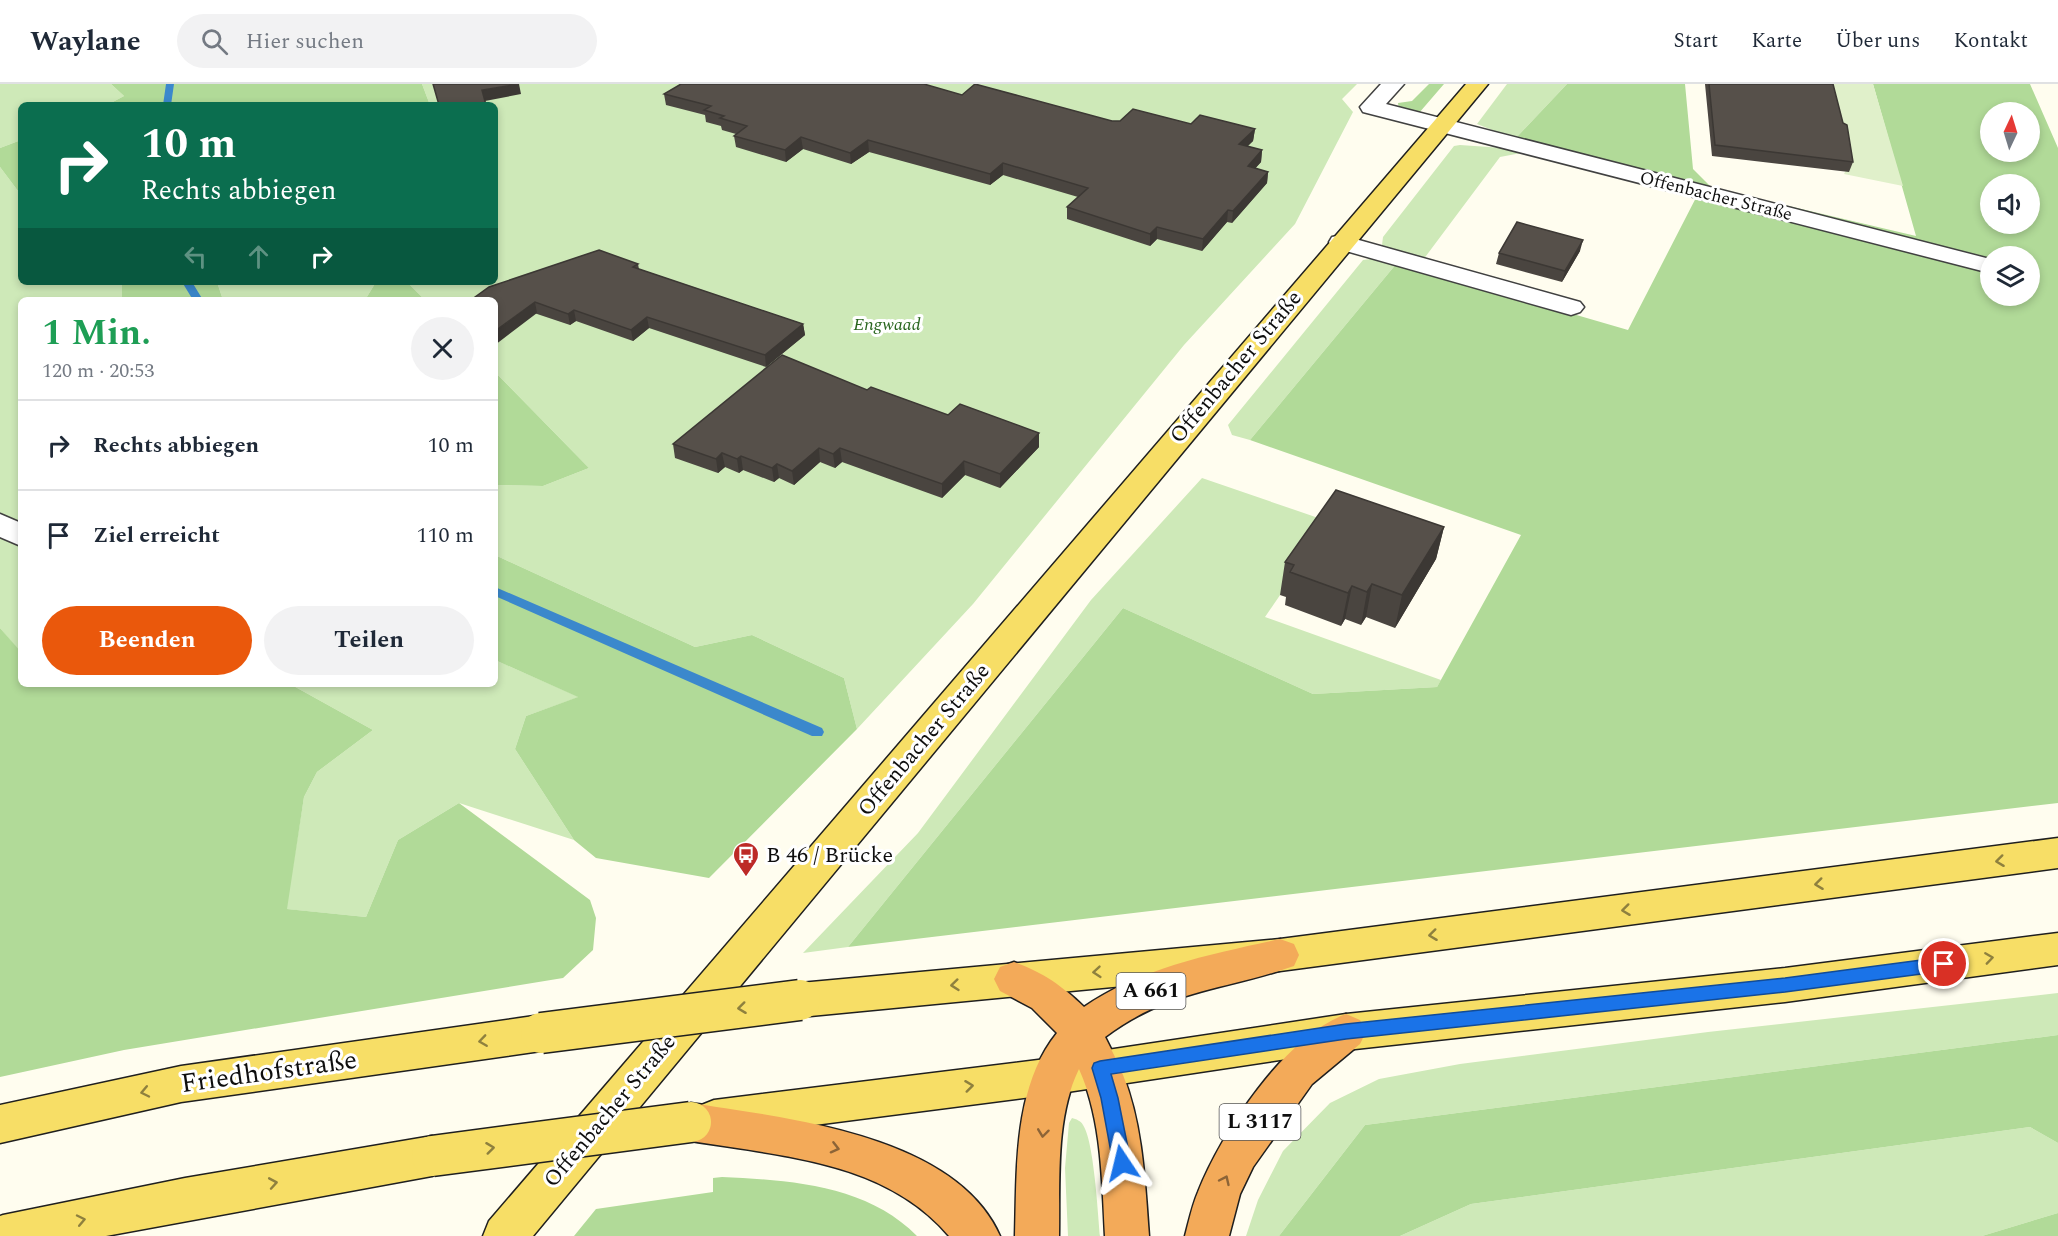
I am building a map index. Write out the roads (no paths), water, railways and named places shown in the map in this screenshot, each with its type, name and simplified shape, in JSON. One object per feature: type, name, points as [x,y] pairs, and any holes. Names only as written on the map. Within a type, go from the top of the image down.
[{"type":"highway","name":"A 661","points":[[1037,1236],[1039,1166],[1047,1103],[1054,1076],[1081,1031],[1107,1011],[1133,996],[1204,974],[1280,955]]},
{"type":"highway","points":[[1014,979],[1045,995],[1081,1031],[1100,1068],[1110,1098],[1122,1163],[1127,1236]]},
{"type":"highway","name":"L 3117","points":[[1207,1236],[1220,1192],[1238,1153],[1297,1071],[1346,1032]]},
{"type":"highway","points":[[691,1122],[838,1149],[901,1170],[933,1188],[968,1221],[978,1236]]},
{"type":"main road","name":"Offenbacher Straße","points":[[505,1236],[1341,242],[1477,84]]},
{"type":"main road","name":"Friedhofstraße","points":[[0,1124],[181,1084],[541,1033],[800,1000],[1280,955],[2058,854]]},
{"type":"main road","points":[[3,1236],[185,1199],[432,1156],[1054,1076],[1346,1032],[1785,985],[2058,949]]},
{"type":"lane","points":[[1393,84],[1371,107],[1441,125]]},
{"type":"lane","name":"Offenbacher Straße","points":[[1441,125],[1980,263]]},
{"type":"lane","points":[[1341,242],[1571,307]]},
{"type":"lane","points":[[0,524],[18,534]]},
{"type":"waterway","points":[[167,102],[170,84]]},
{"type":"waterway","points":[[189,285],[196,297]]},
{"type":"waterway","points":[[498,592],[817,732]]},
{"type":"place","name":"B 46 / Brücke","points":[[746,878]]},
{"type":"park label","name":"Engwaad","points":[[887,324]]}]
